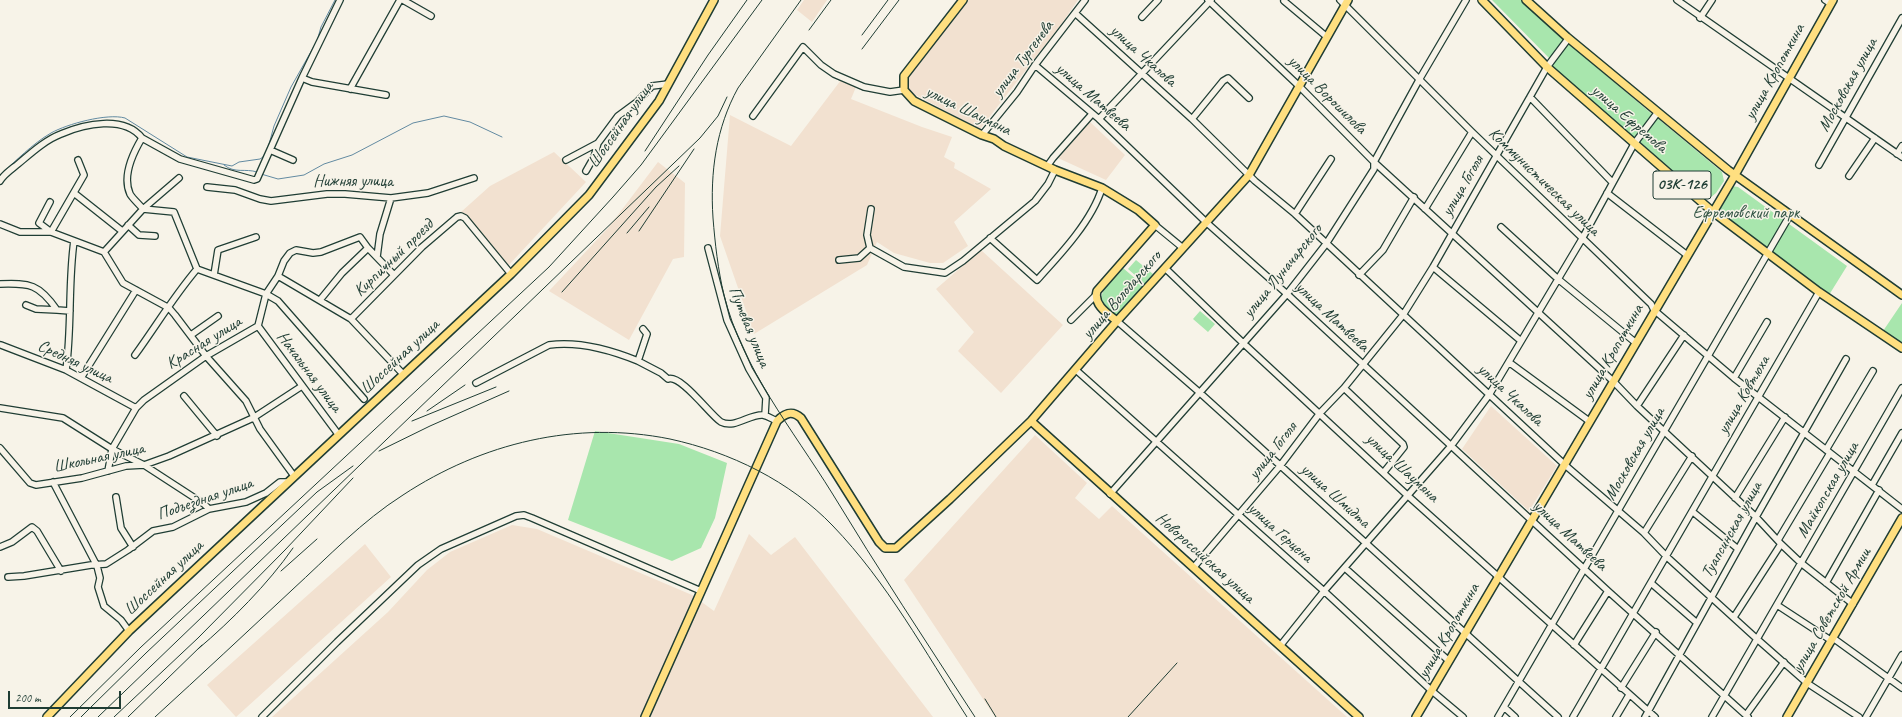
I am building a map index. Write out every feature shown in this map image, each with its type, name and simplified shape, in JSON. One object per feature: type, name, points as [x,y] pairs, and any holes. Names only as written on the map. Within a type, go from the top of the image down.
[{"type":"main road","name":"Шоссейная улица","points":[[47,717],[129,631],[510,274],[589,195],[655,107],[714,0]]},
{"type":"main road","points":[[904,90],[904,76],[963,0]]},
{"type":"main road","name":"улица Ефремова","points":[[1482,0],[1547,67],[1713,212],[1819,292],[1902,348]]},
{"type":"main road","name":"улица Ефремова","points":[[1526,0],[1568,39],[1735,175],[1902,294]]},
{"type":"main road","name":"улица Кропоткина","points":[[1416,717],[1565,465],[1654,310],[1735,175],[1830,1]]},
{"type":"main road","name":"улица Володарского","points":[[777,421],[793,412],[802,418],[882,546],[892,549],[902,543],[1031,421],[1117,321],[1249,175],[1300,87],[1344,2]]},
{"type":"main road","name":"улица Шаумяна","points":[[904,90],[914,101],[982,136],[994,139],[1004,146],[1055,170],[1102,188],[1138,210],[1155,225]]},
{"type":"main road","name":"улица Володарского","points":[[1096,295],[1104,282],[1155,225]]},
{"type":"main road","name":"улица Шмидта","points":[[1096,295],[1101,307],[1117,321]]},
{"type":"main road","points":[[645,717],[777,421]]},
{"type":"main road","name":"Новороссийская улица","points":[[1031,421],[1110,494],[1194,567],[1359,717]]},
{"type":"main road","name":"улица Советской Армии","points":[[1787,717],[1902,518]]},
{"type":"street","points":[[0,181],[23,160],[60,134],[94,124],[112,122],[138,133],[142,138],[180,159],[254,180],[258,177],[302,78],[340,0]]},
{"type":"street","points":[[350,89],[402,0],[431,16]]},
{"type":"street","name":"улица Тургенева","points":[[982,136],[1017,92],[1035,65],[1085,0]]},
{"type":"street","points":[[1142,17],[1158,0]]},
{"type":"street","points":[[1099,119],[1210,0]]},
{"type":"street","name":"улица Ворошилова","points":[[1210,0],[1300,87],[1374,162],[1414,197],[1451,234],[1613,381],[1637,406],[1692,456],[1712,478],[1756,517],[1801,563],[1853,604]]},
{"type":"street","name":"улица Луначарского","points":[[1110,494],[1242,342],[1287,294],[1326,244],[1374,169],[1374,162],[1419,80],[1466,0]]},
{"type":"street","points":[[1677,0],[1700,18],[1846,117],[1900,156],[1902,146]]},
{"type":"street","points":[[1700,18],[1712,0]]},
{"type":"street","points":[[1284,1],[1327,37]]},
{"type":"street","name":"Коммунистическая улица","points":[[1344,2],[1419,80],[1651,304],[1654,310],[1734,378],[1760,396],[1828,452],[1872,484],[1902,509]]},
{"type":"street","name":"улица Чкалова","points":[[1075,13],[1192,119],[1249,175],[1295,214],[1565,465],[1644,532],[1667,557],[1711,597],[1807,683],[1859,717]]},
{"type":"street","name":"Московская улица","points":[[1819,165],[1902,18]]},
{"type":"street","name":"улица Гоголя","points":[[1194,567],[1280,466],[1320,413],[1344,388],[1403,315],[1433,267],[1547,67],[1568,39]]},
{"type":"street","name":"улица Шаумяна","points":[[753,116],[803,47],[806,48],[821,65],[864,87],[890,92],[904,90]]},
{"type":"street","name":"улица Матвеева","points":[[1035,65],[1099,119],[1207,223],[1287,294],[1608,591],[1725,694],[1747,716]]},
{"type":"street","points":[[302,78],[312,82],[386,95]]},
{"type":"street","points":[[1192,119],[1223,81],[1228,78],[1249,98]]},
{"type":"street","name":"Шоссейная улица","points":[[586,171],[594,157],[598,143],[618,116],[637,102],[652,86],[668,84]]},
{"type":"street","points":[[1530,97],[1612,182]]},
{"type":"street","points":[[1280,646],[1324,591],[1451,446],[1489,395],[1510,363],[1521,341],[1582,239],[1634,144],[1658,112]]},
{"type":"street","points":[[1048,165],[1092,114]]},
{"type":"street","points":[[1425,209],[1472,132]]},
{"type":"street","points":[[142,138],[135,150],[128,175],[131,195],[143,209],[174,212],[197,269],[266,294],[278,302],[364,399]]},
{"type":"street","points":[[1849,176],[1875,138]]},
{"type":"street","name":"Шоссейная улица","points":[[566,160],[598,143]]},
{"type":"street","points":[[270,150],[293,160]]},
{"type":"street","points":[[1295,214],[1331,159]]},
{"type":"street","points":[[51,232],[84,175],[78,160]]},
{"type":"street","points":[[871,209],[866,236],[870,248],[904,267],[945,273],[963,261],[1037,198],[1048,184],[1055,170]]},
{"type":"street","points":[[104,252],[143,209],[179,178]]},
{"type":"street","name":"Нижняя улица","points":[[207,187],[235,190],[260,199],[271,201],[327,194],[390,198],[428,193],[474,178]]},
{"type":"street","points":[[990,238],[1037,280],[1075,236],[1100,195],[1102,188]]},
{"type":"street","points":[[74,192],[122,231]]},
{"type":"street","points":[[1607,193],[1687,255]]},
{"type":"street","points":[[1359,275],[1383,250],[1414,197]]},
{"type":"street","points":[[377,257],[380,234],[390,198]]},
{"type":"street","points":[[50,202],[39,223],[51,232],[104,252],[118,278],[123,283],[168,308],[191,335],[206,356],[246,400],[253,418],[294,476]]},
{"type":"street","name":"Московская улица","points":[[1498,717],[1790,215]]},
{"type":"street","name":"Кирпичный проезд","points":[[351,319],[422,248],[457,217],[461,216],[465,218],[510,274]]},
{"type":"street","points":[[0,232],[2,225],[20,232],[51,232]]},
{"type":"street","points":[[128,225],[139,235],[155,236]]},
{"type":"street","name":"улица Шаумяна","points":[[1155,225],[1183,248]]},
{"type":"street","points":[[1501,226],[1558,279],[1636,343]]},
{"type":"street","points":[[214,275],[218,250],[256,237]]},
{"type":"street","name":"Красная улица","points":[[112,449],[136,408],[144,400],[206,356],[258,326],[266,294],[278,276],[290,253],[296,250],[314,253],[321,252],[360,237],[368,248],[394,275]]},
{"type":"street","points":[[66,370],[70,311],[71,262],[74,241]]},
{"type":"street","points":[[320,300],[342,273],[368,248]]},
{"type":"street","name":"Путевая улица","points":[[708,248],[727,320],[749,369],[766,398],[764,415]]},
{"type":"street","points":[[839,260],[858,258],[870,248]]},
{"type":"street","points":[[1433,267],[1521,341]]},
{"type":"street","name":"улица Шаумяна","points":[[1165,268],[1242,342],[1384,472],[1407,495],[1499,576],[1551,625],[1654,717]]},
{"type":"street","points":[[135,355],[174,298],[197,269]]},
{"type":"street","points":[[278,276],[351,319],[403,374]]},
{"type":"street","points":[[0,284],[23,283],[37,288],[56,310]]},
{"type":"street","points":[[81,378],[136,290]]},
{"type":"street","name":"улица Ковтюха","points":[[1574,717],[1819,292]]},
{"type":"street","name":"улица Володарского","points":[[1071,320],[1096,295]]},
{"type":"street","points":[[26,305],[36,309],[70,311]]},
{"type":"street","points":[[191,335],[218,316]]},
{"type":"street","name":"улица Шмидта","points":[[1117,321],[1199,392],[1466,632],[1558,717]]},
{"type":"street","points":[[1734,378],[1767,322]]},
{"type":"street","name":"Начальная улица","points":[[258,326],[338,434]]},
{"type":"street","points":[[638,361],[648,334],[643,330]]},
{"type":"street","points":[[1637,406],[1684,335]]},
{"type":"street","points":[[476,383],[549,345],[560,344],[594,348],[624,355],[661,373],[668,379],[674,379],[683,385],[715,416],[725,423],[732,424],[759,415],[764,415],[777,421]]},
{"type":"street","name":"Средняя улица","points":[[1,345],[7,346],[66,370],[136,408]]},
{"type":"street","name":"Туапсинская улица","points":[[1645,717],[1846,359]]},
{"type":"street","points":[[1510,363],[1580,416],[1589,421]]},
{"type":"street","name":"улица Герцена","points":[[1076,370],[1324,591],[1432,691],[1464,717]]},
{"type":"street","points":[[1734,617],[1780,542],[1873,372]]},
{"type":"street","name":"Школьная улица","points":[[0,448],[30,483],[36,486],[82,478],[108,471],[144,465],[169,456],[253,418],[302,386]]},
{"type":"street","points":[[1344,388],[1403,444],[1404,447],[1401,452],[1384,472]]},
{"type":"street","name":"Майкопская улица","points":[[1712,717],[1855,472],[1902,388]]},
{"type":"street","points":[[184,396],[216,436]]},
{"type":"street","points":[[0,408],[63,418],[112,449],[144,465],[204,504],[209,509]]},
{"type":"street","points":[[1735,498],[1785,417]]},
{"type":"street","points":[[1872,484],[1902,433]]},
{"type":"street","points":[[108,471],[112,449]]},
{"type":"street","points":[[1644,532],[1692,456]]},
{"type":"street","points":[[53,482],[97,566]]},
{"type":"street","name":"Подъездная улица","points":[[8,577],[106,564],[133,547],[153,531],[173,527],[209,509],[246,502],[266,493],[280,482],[288,482]]},
{"type":"street","points":[[1826,583],[1879,490]]},
{"type":"street","points":[[116,497],[121,528],[133,547]]},
{"type":"street","points":[[1693,512],[1738,549]]},
{"type":"street","points":[[262,717],[336,642],[418,565],[441,549],[516,516],[524,515],[532,518],[701,591]]},
{"type":"street","points":[[0,548],[12,542],[32,527],[37,531],[60,571]]},
{"type":"street","name":"Шоссейная улица","points":[[97,566],[100,578],[98,587],[104,606],[121,620],[129,631]]},
{"type":"street","points":[[1345,568],[1449,661]]},
{"type":"street","points":[[1651,583],[1697,623]]},
{"type":"street","name":"улица Матвеева","points":[[1574,645],[1608,591]]},
{"type":"street","points":[[1777,605],[1833,639],[1902,688]]},
{"type":"street","points":[[1621,688],[1656,632]]},
{"type":"street","points":[[1866,717],[1902,655]]},
{"type":"street","points":[[1747,716],[1784,662]]},
{"type":"street","points":[[1616,717],[1629,695]]},
{"type":"street","points":[[1504,707],[1515,717]]},
{"type":"shaded area","points":[[804,0],[827,0],[812,22],[797,10]]},
{"type":"shaded area","points":[[965,0],[1078,0],[1058,29],[980,129],[908,91],[904,84]]},
{"type":"shaded area","points":[[841,80],[856,87],[851,99],[922,127],[952,137],[944,157],[955,163],[954,168],[991,189],[954,222],[968,246],[943,263],[930,263],[894,253],[877,242],[867,265],[754,334],[720,236],[730,115],[791,146]]},
{"type":"shaded area","points":[[1089,121],[1125,155],[1106,180],[1058,158]]},
{"type":"shaded area","points":[[554,152],[586,182],[507,267],[461,212],[490,186]]},
{"type":"shaded area","points":[[658,162],[685,183],[684,257],[673,259],[629,340],[549,291],[608,228]]},
{"type":"shaded area","points":[[981,250],[1063,325],[1001,393],[958,351],[974,332],[936,289]]},
{"type":"shaded area","points":[[1491,406],[1557,466],[1529,511],[1462,449]]},
{"type":"shaded area","points":[[1035,435],[1087,483],[1075,498],[1099,519],[1112,506],[1347,717],[995,717],[904,580]]},
{"type":"shaded area","points":[[512,525],[537,529],[692,595],[714,611],[749,534],[771,555],[795,537],[933,717],[272,717],[388,612],[427,570],[450,552]]},
{"type":"shaded area","points":[[365,544],[391,577],[236,717],[207,685]]},
{"type":"green space","points":[[1492,0],[1523,0],[1565,38],[1550,59]]},
{"type":"green space","points":[[1567,42],[1653,115],[1634,138],[1551,65]]},
{"type":"green space","name":"Ефремовский парк","points":[[1656,117],[1722,172],[1724,181],[1716,193],[1710,198],[1702,198],[1638,140]]},
{"type":"green space","name":"Ефремовский парк","points":[[1732,186],[1738,187],[1847,266],[1829,295],[1721,218],[1721,205]]},
{"type":"green space","points":[[1136,260],[1153,274],[1145,284],[1128,269]]},
{"type":"green space","points":[[1123,268],[1144,286],[1116,317],[1104,307],[1102,296],[1107,286]]},
{"type":"green space","points":[[1902,303],[1902,343],[1883,331]]},
{"type":"green space","points":[[1200,311],[1215,324],[1208,332],[1193,319]]},
{"type":"green space","points":[[595,431],[679,444],[727,463],[715,518],[701,548],[672,561],[568,520]]},
{"type":"waterway","points":[[0,175],[31,147],[51,133],[87,120],[108,117],[125,118],[187,157],[232,166],[239,162],[260,159],[263,157],[268,148],[274,126],[291,87],[317,41],[321,27],[335,0]]},
{"type":"waterway","points":[[261,174],[278,179],[304,175],[324,164],[352,155],[413,123],[444,116],[470,122],[502,137]]},
{"type":"waterway","points":[[224,165],[228,168],[236,170],[257,172]]},
{"type":"railway","points":[[645,151],[708,55],[747,0]]},
{"type":"railway","points":[[70,717],[141,647],[549,267],[641,165],[762,0]]},
{"type":"railway","points":[[801,0],[738,88],[724,119],[716,151],[712,201],[716,247],[724,295],[732,322],[743,348],[770,398],[975,717]]},
{"type":"railway","points":[[809,30],[831,0]]},
{"type":"railway","points":[[862,35],[888,0]]},
{"type":"railway","points":[[862,49],[899,0]]},
{"type":"railway","points":[[98,717],[700,138],[718,116],[727,97]]},
{"type":"railway","points":[[639,231],[694,149]]},
{"type":"railway","points":[[562,292],[656,187],[679,166]]},
{"type":"railway","points":[[627,233],[649,207]]},
{"type":"railway","points":[[427,411],[465,385]]},
{"type":"railway","points":[[412,421],[496,387]]},
{"type":"railway","points":[[379,451],[430,426],[509,391]]},
{"type":"railway","points":[[155,717],[346,540],[373,516],[403,495],[433,477],[497,449],[531,440],[600,432],[635,434],[670,439],[715,452],[758,470],[798,495],[833,526],[871,570],[904,618],[967,717]]},
{"type":"railway","points":[[89,709],[146,653],[317,492],[353,466]]},
{"type":"railway","points":[[114,717],[198,638],[285,550],[353,478]]},
{"type":"railway","points":[[281,571],[317,539]]},
{"type":"railway","points":[[198,649],[248,602],[283,562],[293,548]]},
{"type":"railway","points":[[128,717],[202,645]]},
{"type":"railway","points":[[1128,717],[1177,663]]},
{"type":"railway","points":[[985,699],[996,717]]},
{"type":"railway","points":[[81,717],[92,706]]}]
